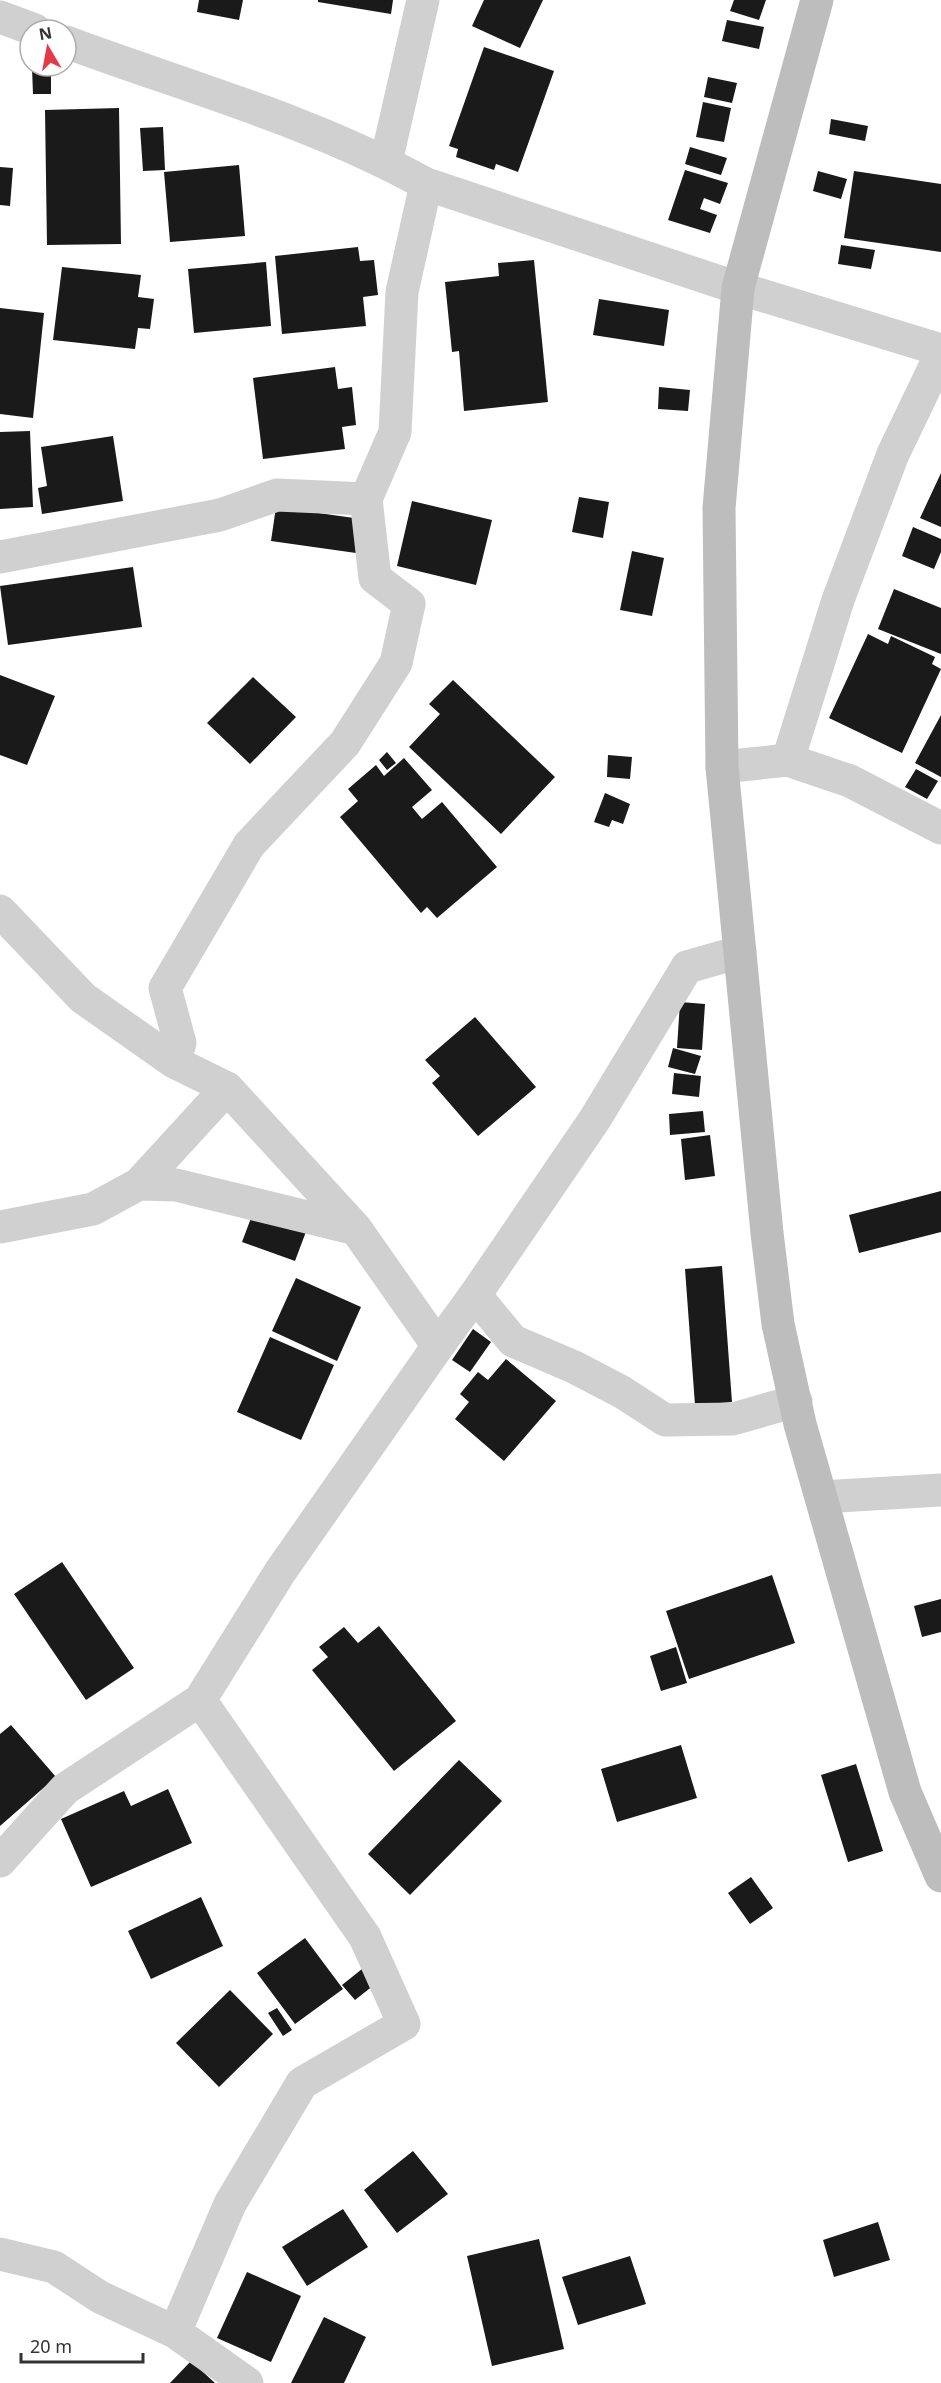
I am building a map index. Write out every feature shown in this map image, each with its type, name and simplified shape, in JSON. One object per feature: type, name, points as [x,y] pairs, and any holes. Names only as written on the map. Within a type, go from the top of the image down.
[{"type":"street","points":[[386,162],[423,0]]},
{"type":"street","points":[[818,0],[738,288],[719,508],[722,767],[777,1312],[800,1424],[905,1792],[940,1873]]},
{"type":"street","points":[[5,12],[18,20]]},
{"type":"street","points":[[78,46],[279,116],[386,162],[426,184],[738,288],[941,352],[893,454],[838,600],[788,760]]},
{"type":"street","points":[[174,1062],[180,1043],[165,988],[249,845],[345,743],[396,663],[409,604],[375,578],[366,499],[395,432],[402,292],[426,184]]},
{"type":"street","points":[[0,557],[219,514],[278,495],[366,499]]},
{"type":"street","points":[[722,767],[788,760],[850,781],[941,828]]},
{"type":"street","points":[[0,911],[83,998],[174,1062],[227,1088],[356,1229],[438,1346]]},
{"type":"street","points":[[0,1861],[65,1789],[200,1700],[280,1572],[475,1295],[595,1119],[687,967],[740,952]]},
{"type":"street","points":[[0,1227],[93,1209],[139,1184],[227,1088]]},
{"type":"street","points":[[139,1184],[176,1185],[356,1229]]},
{"type":"street","points":[[475,1295],[513,1341],[603,1382],[665,1420],[733,1419],[796,1401]]},
{"type":"street","points":[[821,1497],[941,1490]]},
{"type":"street","points":[[175,2332],[231,2204],[302,2083],[404,2024],[365,1937],[200,1700]]},
{"type":"street","points":[[0,2254],[54,2267],[100,2297],[175,2332],[247,2383]]},
{"type":"building","points":[[199,0],[243,0],[239,20],[197,12]]},
{"type":"building","points":[[318,0],[393,0],[391,14],[318,2]]},
{"type":"building","points":[[484,0],[543,0],[520,48],[472,26]]},
{"type":"building","points":[[734,0],[766,0],[759,20],[730,11]]},
{"type":"building","points":[[727,20],[764,27],[759,49],[722,41]]},
{"type":"building","points":[[484,47],[554,71],[518,172],[496,164],[494,170],[456,157],[458,149],[449,146]]},
{"type":"building","points":[[708,77],[737,83],[732,103],[704,97]]},
{"type":"building","points":[[32,78],[51,78],[51,94],[33,94]]},
{"type":"building","points":[[703,102],[731,108],[724,142],[696,137]]},
{"type":"building","points":[[119,108],[121,244],[47,245],[45,110]]},
{"type":"building","points":[[831,119],[868,126],[865,141],[829,134]]},
{"type":"building","points":[[163,127],[165,170],[143,171],[140,128]]},
{"type":"building","points":[[690,147],[727,158],[721,175],[685,164]]},
{"type":"building","points":[[239,165],[245,236],[170,242],[164,172]]},
{"type":"building","points":[[0,167],[13,168],[10,206],[0,205]]},
{"type":"building","points":[[685,170],[728,183],[720,204],[704,198],[700,209],[717,215],[710,233],[668,220]]},
{"type":"building","points":[[818,171],[847,179],[841,199],[813,191]]},
{"type":"building","points":[[854,171],[941,184],[941,252],[844,238]]},
{"type":"building","points":[[841,245],[875,250],[871,269],[838,264]]},
{"type":"building","points":[[358,247],[360,261],[374,260],[378,295],[363,297],[366,326],[282,334],[275,256]]},
{"type":"building","points":[[534,260],[548,402],[464,411],[459,351],[452,352],[445,282],[499,276],[498,263]]},
{"type":"building","points":[[266,262],[271,326],[194,333],[188,269]]},
{"type":"building","points":[[62,267],[141,275],[138,297],[154,299],[150,329],[138,328],[135,349],[53,340]]},
{"type":"building","points":[[599,299],[669,310],[664,346],[593,335]]},
{"type":"building","points":[[0,308],[44,313],[33,418],[0,414]]},
{"type":"building","points":[[335,367],[338,389],[352,387],[356,425],[342,427],[345,449],[263,459],[253,378]]},
{"type":"building","points":[[659,387],[690,390],[688,411],[658,409]]},
{"type":"building","points":[[30,431],[33,507],[0,509],[0,432]]},
{"type":"building","points":[[113,436],[123,501],[42,514],[38,488],[47,486],[41,447]]},
{"type":"building","points":[[941,473],[941,527],[920,518]]},
{"type":"building","points":[[579,497],[609,502],[603,538],[572,532]]},
{"type":"building","points":[[412,501],[492,520],[476,585],[397,566]]},
{"type":"building","points":[[276,507],[361,519],[356,553],[271,541]]},
{"type":"building","points":[[913,527],[941,539],[941,552],[934,569],[902,556]]},
{"type":"building","points":[[632,551],[664,558],[652,616],[620,610]]},
{"type":"building","points":[[133,567],[142,627],[8,645],[0,586]]},
{"type":"building","points":[[894,589],[941,608],[941,654],[878,629]]},
{"type":"building","points":[[868,634],[888,644],[891,636],[935,657],[932,664],[941,669],[902,753],[829,718]]},
{"type":"building","points":[[0,675],[55,696],[27,765],[0,755]]},
{"type":"building","points":[[253,677],[296,717],[250,764],[207,723]]},
{"type":"building","points":[[453,680],[555,777],[501,834],[409,747],[440,714],[429,704]]},
{"type":"building","points":[[941,715],[941,777],[915,763]]},
{"type":"building","points":[[387,752],[396,763],[387,770],[379,760]]},
{"type":"building","points":[[608,755],[632,757],[630,779],[607,777]]},
{"type":"building","points":[[404,758],[432,790],[412,807],[422,819],[442,802],[497,867],[437,918],[427,907],[421,913],[340,817],[358,801],[348,789],[376,765],[384,776]]},
{"type":"building","points":[[916,769],[938,781],[927,799],[905,787]]},
{"type":"building","points":[[605,793],[630,804],[623,824],[612,820],[609,827],[594,822]]},
{"type":"building","points":[[680,1002],[705,1004],[702,1050],[677,1048]]},
{"type":"building","points":[[475,1017],[536,1087],[478,1136],[432,1083],[440,1076],[425,1060]]},
{"type":"building","points":[[673,1048],[701,1056],[695,1074],[668,1067]]},
{"type":"building","points":[[674,1073],[701,1076],[699,1097],[672,1094]]},
{"type":"building","points":[[703,1111],[705,1132],[670,1135],[669,1114]]},
{"type":"building","points":[[710,1135],[715,1176],[685,1180],[681,1139]]},
{"type":"building","points":[[941,1191],[941,1232],[859,1253],[849,1215]]},
{"type":"building","points":[[254,1210],[307,1229],[295,1261],[242,1242]]},
{"type":"building","points":[[722,1266],[732,1402],[695,1405],[685,1269]]},
{"type":"building","points":[[296,1278],[361,1307],[337,1361],[272,1331]]},
{"type":"building","points":[[473,1329],[491,1342],[470,1372],[452,1360]]},
{"type":"building","points":[[270,1337],[334,1365],[301,1440],[237,1412]]},
{"type":"building","points":[[506,1359],[556,1401],[504,1461],[455,1419],[469,1402],[460,1394],[478,1372],[488,1380]]},
{"type":"building","points":[[62,1562],[134,1668],[86,1700],[14,1594]]},
{"type":"building","points":[[772,1575],[795,1643],[689,1679],[666,1611]]},
{"type":"building","points":[[941,1599],[941,1632],[922,1637],[914,1606]]},
{"type":"building","points":[[379,1626],[456,1721],[394,1771],[312,1670],[328,1657],[319,1647],[344,1627],[358,1643]]},
{"type":"building","points":[[676,1647],[687,1683],[661,1691],[650,1656]]},
{"type":"building","points":[[11,1725],[56,1777],[0,1826],[0,1734]]},
{"type":"building","points":[[681,1745],[697,1798],[617,1822],[601,1769]]},
{"type":"building","points":[[459,1760],[502,1801],[410,1895],[368,1854]]},
{"type":"building","points":[[856,1764],[883,1851],[848,1862],[821,1775]]},
{"type":"building","points":[[168,1789],[192,1843],[91,1887],[61,1819],[124,1791],[131,1806]]},
{"type":"building","points":[[751,1877],[773,1908],[750,1924],[728,1893]]},
{"type":"building","points":[[201,1897],[223,1946],[151,1979],[128,1931]]},
{"type":"building","points":[[305,1938],[343,1989],[295,2024],[257,1973]]},
{"type":"building","points":[[362,1969],[374,1985],[355,2000],[342,1985]]},
{"type":"building","points":[[230,1990],[273,2034],[219,2087],[176,2043]]},
{"type":"building","points":[[277,2008],[292,2030],[283,2036],[268,2013]]},
{"type":"building","points":[[413,2151],[448,2194],[397,2233],[364,2190]]},
{"type":"building","points":[[343,2209],[368,2247],[307,2286],[282,2247]]},
{"type":"building","points":[[878,2222],[890,2260],[834,2277],[823,2240]]},
{"type":"building","points":[[539,2239],[564,2349],[492,2366],[467,2256]]},
{"type":"building","points":[[630,2256],[646,2304],[578,2325],[562,2277]]},
{"type":"building","points":[[247,2272],[301,2296],[271,2362],[217,2338]]},
{"type":"building","points":[[324,2317],[366,2337],[344,2383],[291,2383]]},
{"type":"building","points":[[191,2361],[215,2383],[170,2383]]}]
